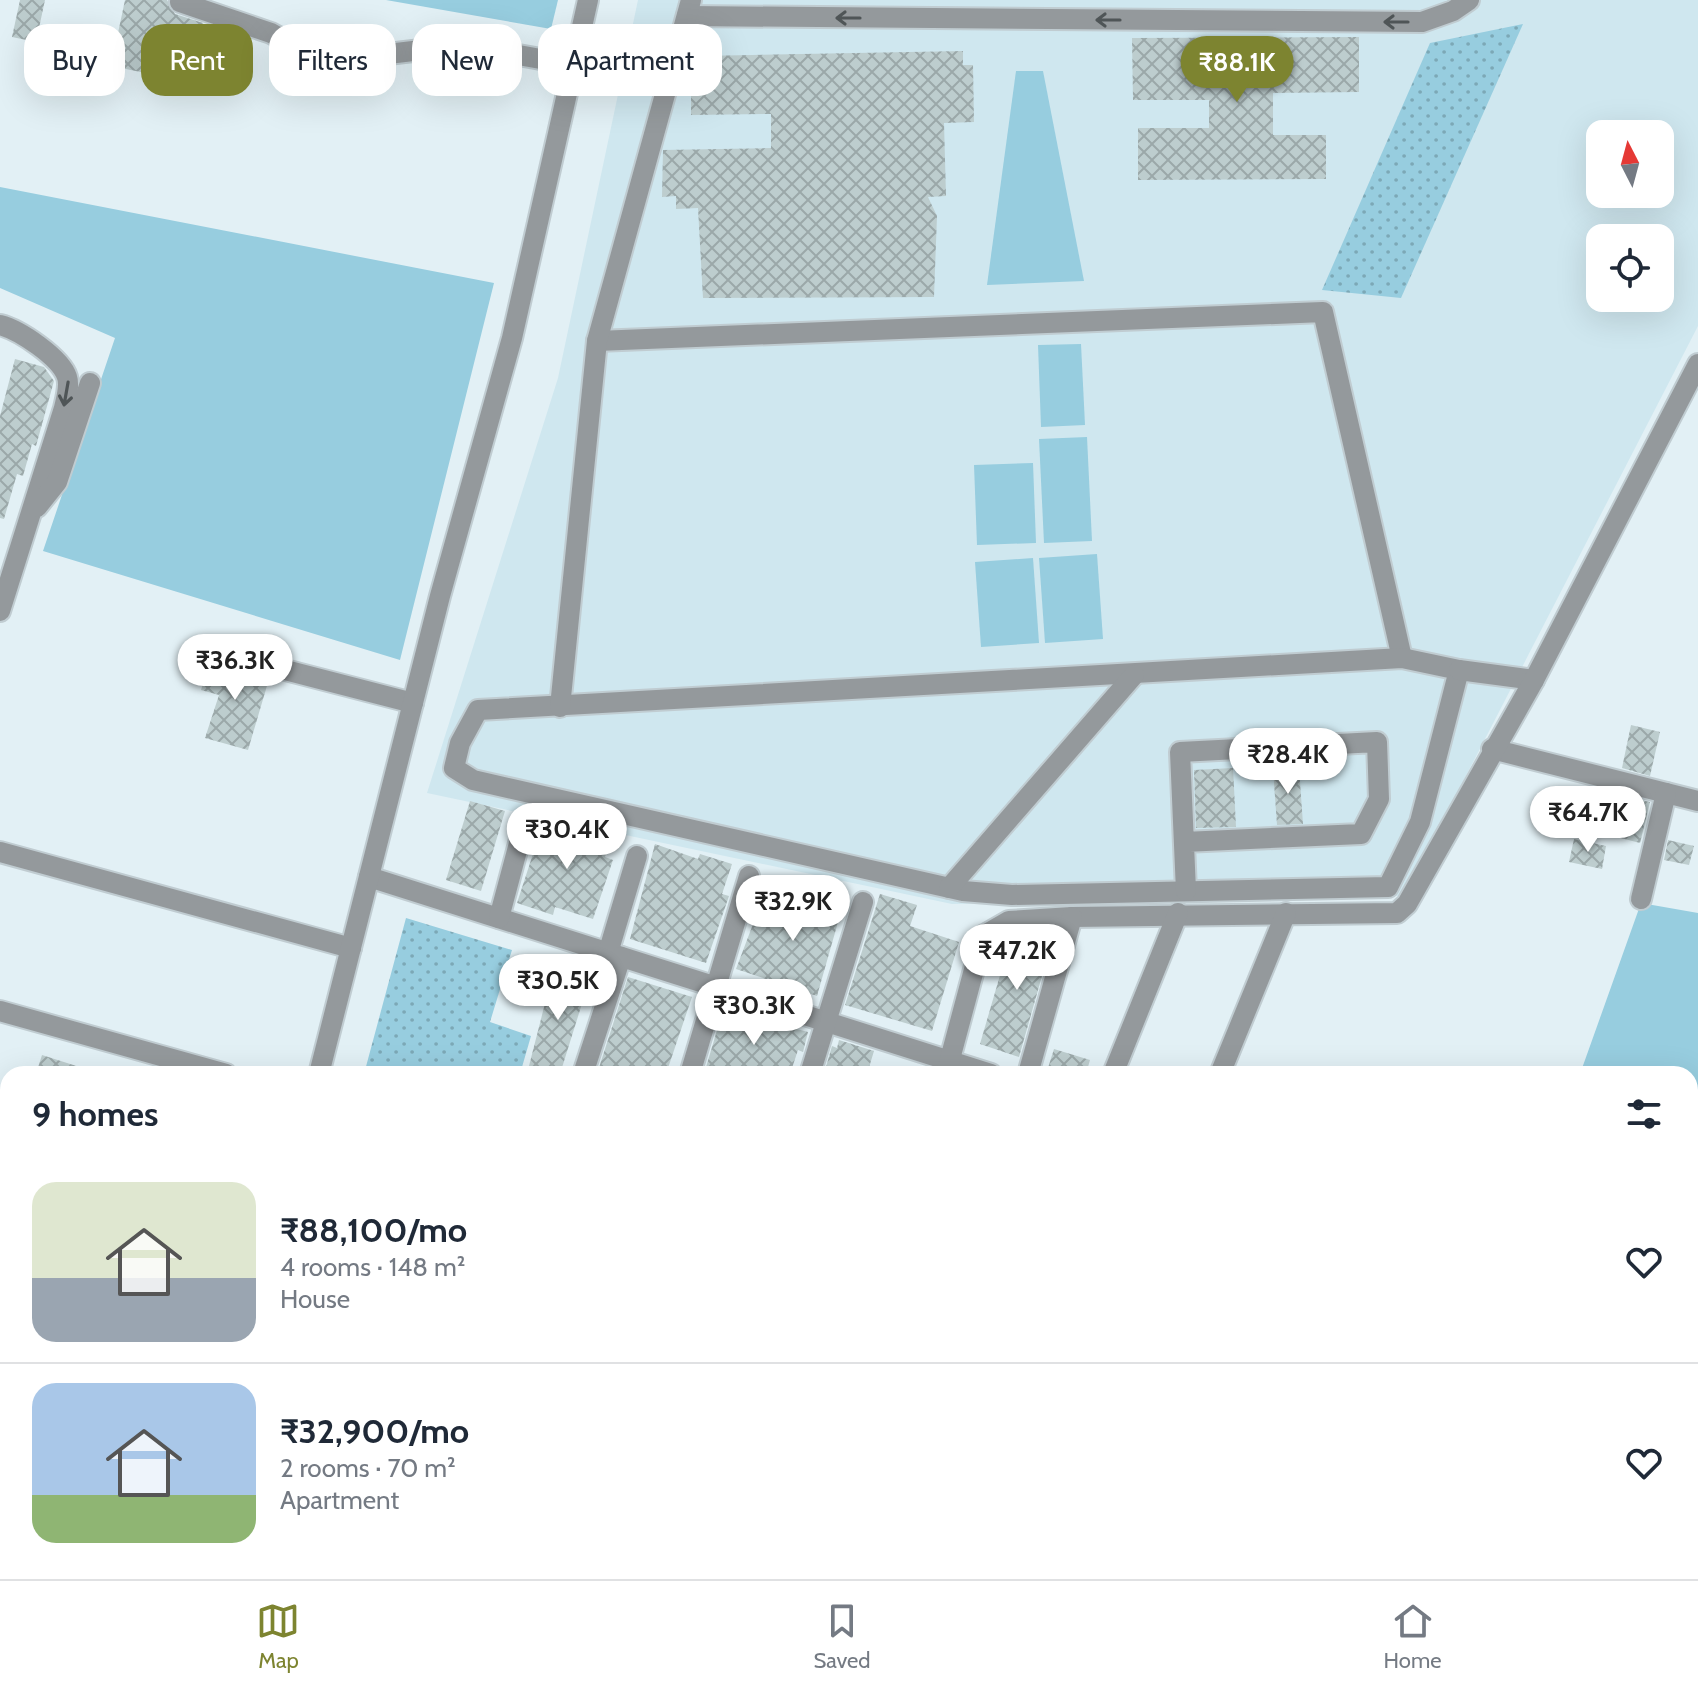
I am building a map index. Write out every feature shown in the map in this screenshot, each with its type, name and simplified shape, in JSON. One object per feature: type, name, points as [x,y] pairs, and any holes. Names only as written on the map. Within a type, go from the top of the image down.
[{"type":"street","points":[[583,24],[588,0]]},
{"type":"street","points":[[560,707],[597,341],[689,8],[1422,22],[1453,11],[1469,0]]},
{"type":"street","points":[[180,2],[271,33],[313,56],[363,59],[433,46],[463,45],[538,59]]},
{"type":"street","points":[[311,1066],[345,946],[369,877],[512,338],[567,96]]},
{"type":"street","points":[[597,341],[1323,312],[1402,658]]},
{"type":"street","points":[[0,325],[28,336],[44,353],[62,365],[69,381],[0,611]]},
{"type":"street","points":[[949,1066],[983,936],[1009,921],[1178,913],[1397,913],[1407,904],[1492,749],[1534,680],[1698,364]]},
{"type":"street","points":[[30,516],[57,482],[90,383]]},
{"type":"street","points":[[1459,670],[1420,822],[1388,887],[1012,895],[949,888],[473,780],[454,768],[460,743],[478,710],[1402,658],[1459,670],[1534,680]]},
{"type":"street","points":[[262,664],[413,703]]},
{"type":"street","points":[[949,888],[1134,675]]},
{"type":"street","points":[[1184,842],[1361,834],[1379,799],[1377,742],[1180,752],[1186,891]]},
{"type":"street","points":[[1492,749],[1698,801]]},
{"type":"street","points":[[1641,899],[1666,793]]},
{"type":"street","points":[[499,918],[522,832]]},
{"type":"street","points":[[0,852],[345,946]]},
{"type":"street","points":[[585,1066],[637,856]]},
{"type":"street","points":[[692,1066],[749,876]]},
{"type":"street","points":[[369,877],[826,1022],[943,1066]]},
{"type":"street","points":[[812,1066],[863,902]]},
{"type":"street","points":[[1116,1066],[1178,913]]},
{"type":"street","points":[[1223,1066],[1286,913]]},
{"type":"street","points":[[1030,1066],[1072,917]]},
{"type":"street","points":[[321,1066],[345,946]]},
{"type":"street","points":[[0,1011],[197,1066]]},
{"type":"shaded area","points":[[386,0],[558,0],[552,24],[538,24],[538,27]]},
{"type":"shaded area","points":[[638,0],[1698,0],[1698,326],[1404,896],[952,904],[427,793],[558,378],[618,96],[722,96],[722,24],[633,24]]},
{"type":"shaded area","points":[[1523,24],[1401,298],[1322,290],[1430,43]]},
{"type":"shaded area","points":[[1016,71],[1043,71],[1084,281],[987,285]]},
{"type":"shaded area","points":[[0,187],[494,283],[400,660],[43,551],[115,338],[0,288]]},
{"type":"shaded area","points":[[1081,344],[1085,425],[1041,427],[1038,345]]},
{"type":"shaded area","points":[[1087,437],[1092,541],[1044,543],[1039,439]]},
{"type":"shaded area","points":[[1033,463],[1036,543],[977,545],[974,465]]},
{"type":"shaded area","points":[[1097,554],[1103,639],[1045,643],[1039,558]]},
{"type":"shaded area","points":[[1033,558],[1039,643],[981,647],[975,562]]},
{"type":"shaded area","points":[[1641,903],[1698,913],[1698,1066],[1583,1066]]},
{"type":"shaded area","points":[[406,918],[512,950],[490,1022],[531,1036],[522,1066],[366,1066]]},
{"type":"building","points":[[20,0],[45,0],[40,24],[24,24],[24,40],[12,37]]},
{"type":"building","points":[[125,0],[167,0],[175,14],[203,23],[141,24],[141,72],[125,69],[125,24],[120,24]]},
{"type":"building","points":[[1359,37],[1359,92],[1273,93],[1273,135],[1326,135],[1326,179],[1138,180],[1138,128],[1209,128],[1209,100],[1133,100],[1132,38]]},
{"type":"building","points":[[963,51],[963,65],[973,65],[974,122],[944,123],[946,196],[928,197],[937,216],[934,297],[703,298],[698,208],[676,209],[676,196],[662,197],[663,150],[771,148],[771,114],[691,115],[691,96],[722,96],[722,56]]},
{"type":"building","points":[[15,359],[44,367],[54,381],[36,446],[32,444],[23,476],[17,474],[4,519],[0,518],[0,416]]},
{"type":"building","points":[[241,653],[252,656],[251,673],[269,679],[248,750],[205,738],[219,695],[201,690],[210,661],[236,669]]},
{"type":"building","points":[[1631,725],[1660,732],[1650,776],[1622,768]]},
{"type":"building","points":[[1233,768],[1236,827],[1196,828],[1194,770]]},
{"type":"building","points":[[1299,768],[1303,824],[1277,825],[1273,769]]},
{"type":"building","points":[[1624,796],[1650,802],[1640,843],[1613,836]]},
{"type":"building","points":[[470,801],[505,811],[481,891],[446,880]]},
{"type":"building","points":[[544,820],[590,836],[592,829],[612,835],[605,857],[613,860],[593,919],[555,907],[553,915],[517,903]]},
{"type":"building","points":[[1574,839],[1606,846],[1602,869],[1569,862]]},
{"type":"building","points":[[1668,840],[1694,846],[1689,865],[1664,860]]},
{"type":"building","points":[[655,844],[698,859],[700,854],[732,864],[722,894],[729,896],[706,963],[630,939]]},
{"type":"building","points":[[808,890],[844,901],[817,996],[736,969],[761,903],[799,915]]},
{"type":"building","points":[[880,894],[917,905],[910,926],[959,942],[932,1031],[845,1005]]},
{"type":"building","points":[[1012,934],[1054,934],[1019,1057],[980,1044]]},
{"type":"building","points":[[554,968],[590,978],[562,1066],[529,1066]]},
{"type":"building","points":[[628,977],[692,997],[669,1066],[600,1066]]},
{"type":"building","points":[[723,1010],[808,1032],[803,1052],[798,1050],[793,1066],[706,1066]]},
{"type":"building","points":[[839,1040],[874,1051],[869,1066],[826,1066],[832,1046],[837,1048]]},
{"type":"building","points":[[1054,1049],[1090,1060],[1088,1066],[1049,1066]]},
{"type":"building","points":[[42,1055],[76,1066],[39,1066]]}]
